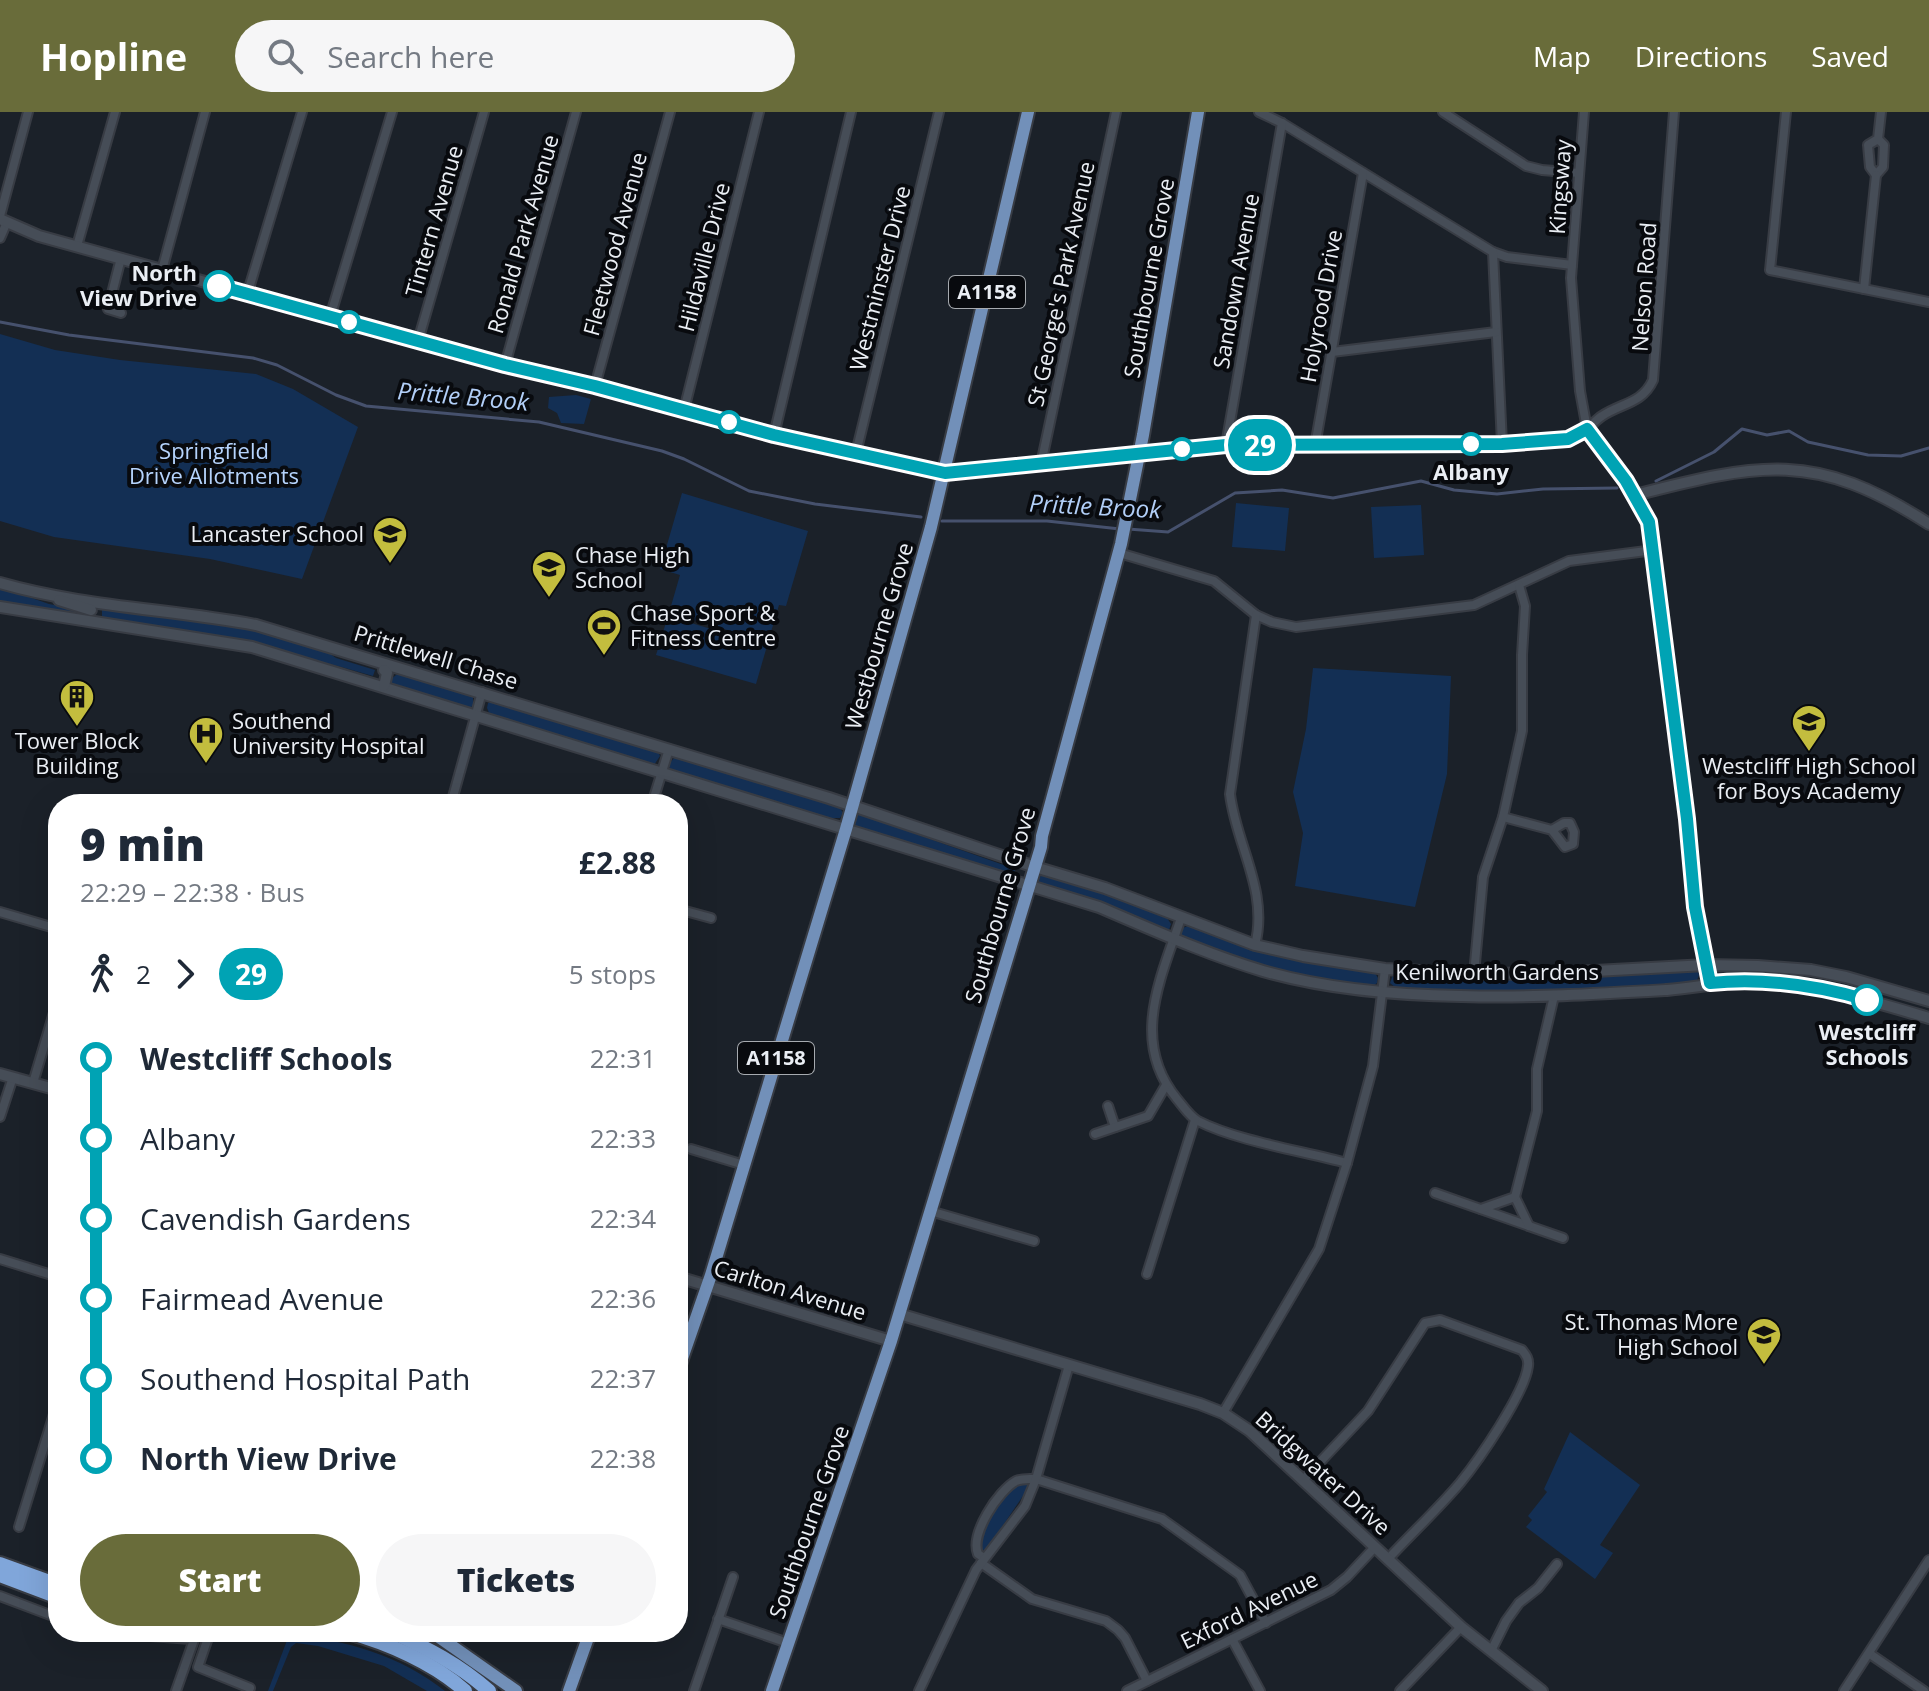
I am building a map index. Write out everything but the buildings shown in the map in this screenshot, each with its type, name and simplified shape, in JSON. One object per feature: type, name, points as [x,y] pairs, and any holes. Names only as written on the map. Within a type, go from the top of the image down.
[{"type":"highway","points":[[0,1564],[48,1581]]},
{"type":"highway","points":[[0,1575],[48,1593]]},
{"type":"highway","points":[[378,1642],[410,1656],[465,1691]]},
{"type":"highway","points":[[413,1642],[437,1653],[489,1691]]},
{"type":"main road","name":"Westbourne Grove","points":[[688,1340],[846,829],[945,473],[1028,112]]},
{"type":"main road","name":"Southbourne Grove","points":[[772,1691],[891,1341],[1035,867],[1119,553],[1198,112]]},
{"type":"main road","points":[[447,1642],[516,1691]]},
{"type":"main road","points":[[569,1691],[586,1642]]},
{"type":"street","points":[[0,238],[28,112]]},
{"type":"street","points":[[77,246],[115,112]]},
{"type":"street","points":[[162,270],[205,112]]},
{"type":"street","points":[[247,295],[302,112]]},
{"type":"street","points":[[330,317],[392,112]]},
{"type":"street","name":"Tintern Avenue","points":[[418,341],[484,112]]},
{"type":"street","name":"Ronald Park Avenue","points":[[505,365],[576,112]]},
{"type":"street","name":"Fleetwood Avenue","points":[[595,386],[670,112]]},
{"type":"street","name":"Hildaville Drive","points":[[684,410],[759,112]]},
{"type":"street","points":[[774,435],[851,112]]},
{"type":"street","name":"Westminster Drive","points":[[856,453],[939,112]]},
{"type":"street","name":"St George's Park Avenue","points":[[1041,464],[1116,112]]},
{"type":"street","points":[[1259,112],[1493,252],[1507,257],[1572,265]]},
{"type":"street","points":[[1443,112],[1526,166],[1579,173]]},
{"type":"street","name":"Kingsway","points":[[1584,112],[1572,265],[1580,391],[1587,429]]},
{"type":"street","name":"Nelson Road","points":[[1587,429],[1600,417],[1638,400],[1653,380],[1674,112]]},
{"type":"street","points":[[1786,112],[1770,270],[1929,302]]},
{"type":"street","points":[[1878,139],[1881,112]]},
{"type":"street","name":"Sandown Avenue","points":[[1226,445],[1282,123]]},
{"type":"street","points":[[1864,289],[1876,175],[1883,167],[1884,145],[1878,139]]},
{"type":"street","points":[[1876,175],[1870,167],[1868,145],[1878,139]]},
{"type":"street","name":"Holyrood Drive","points":[[1315,446],[1363,173]]},
{"type":"street","points":[[2,219],[39,236],[505,365],[774,435],[945,473],[1226,445],[1502,444],[1568,439],[1587,429],[1635,495],[1649,522],[1687,819],[1695,907],[1710,983]]},
{"type":"street","points":[[1493,252],[1502,444]]},
{"type":"street","points":[[121,258],[108,309],[121,313]]},
{"type":"street","points":[[1332,352],[1496,332]]},
{"type":"street","points":[[1635,495],[1743,470],[1795,469],[1846,480],[1893,502],[1929,524]]},
{"type":"street","points":[[1119,553],[1214,581],[1256,615],[1296,627],[1474,605],[1569,561],[1654,550]]},
{"type":"street","name":"Prittlewell Chase","points":[[0,583],[42,593],[200,614],[256,625],[669,749],[851,809]]},
{"type":"street","points":[[1474,974],[1483,877],[1503,817],[1522,731],[1525,601],[1519,585]]},
{"type":"street","points":[[42,593],[91,610],[95,617],[90,622]]},
{"type":"street","points":[[91,610],[104,602]]},
{"type":"street","name":"Prittlewell Chase","points":[[0,607],[252,647],[846,829]]},
{"type":"street","points":[[1255,945],[1259,921],[1255,878],[1235,820],[1230,794],[1256,615]]},
{"type":"street","points":[[327,645],[348,657],[384,670],[403,668]]},
{"type":"street","points":[[380,684],[387,673],[384,670]]},
{"type":"street","points":[[454,794],[482,692]]},
{"type":"street","points":[[655,794],[669,749]]},
{"type":"street","points":[[851,809],[854,826],[908,849]]},
{"type":"street","name":"Kenilworth Gardens","points":[[851,809],[1105,888],[1255,945],[1340,963],[1474,974],[1706,965],[1811,970],[1929,1001]]},
{"type":"street","points":[[1503,817],[1552,830]]},
{"type":"street","name":"Kenilworth Gardens","points":[[846,829],[1099,907],[1173,940],[1266,972],[1319,983],[1383,992],[1554,996],[1761,981],[1854,996],[1929,1018]]},
{"type":"street","points":[[958,841],[1026,872],[1029,884]]},
{"type":"street","points":[[0,912],[48,926]]},
{"type":"street","points":[[688,912],[711,918]]},
{"type":"street","points":[[1181,918],[1158,986],[1150,1042],[1157,1068],[1166,1085],[1195,1120],[1233,1134],[1347,1163]]},
{"type":"street","points":[[1223,1413],[1319,1249],[1347,1163],[1373,1066],[1385,969]]},
{"type":"street","points":[[1529,1226],[1515,1197],[1537,1111],[1537,1069],[1554,996]]},
{"type":"street","points":[[33,1083],[48,1033]]},
{"type":"street","points":[[0,1074],[48,1087]]},
{"type":"street","points":[[0,1117],[13,1077]]},
{"type":"street","points":[[1095,1134],[1148,1116],[1166,1085]]},
{"type":"street","points":[[1108,1106],[1115,1127]]},
{"type":"street","points":[[1147,1274],[1195,1120]]},
{"type":"street","points":[[691,1149],[744,1165]]},
{"type":"street","points":[[1435,1193],[1563,1238]]},
{"type":"street","points":[[1481,1209],[1515,1197]]},
{"type":"street","points":[[930,1211],[1034,1241]]},
{"type":"street","points":[[0,1259],[48,1274]]},
{"type":"street","name":"Carlton Avenue","points":[[688,1280],[891,1341]]},
{"type":"street","name":"Bridgwater Drive","points":[[899,1314],[1223,1413],[1250,1431],[1304,1479],[1461,1627],[1542,1691]]},
{"type":"street","points":[[1304,1479],[1368,1411],[1425,1323],[1440,1320],[1522,1350],[1528,1360],[1528,1368],[1520,1389],[1478,1459],[1460,1483],[1388,1559]]},
{"type":"street","points":[[919,1691],[961,1598],[983,1560],[1025,1506],[1036,1479],[1069,1365]]},
{"type":"street","points":[[19,1527],[48,1433]]},
{"type":"street","points":[[1147,1681],[1118,1630],[1106,1621],[1032,1599],[978,1554],[975,1543],[986,1517],[1014,1482],[1036,1479],[1162,1519],[1240,1575],[1266,1623]]},
{"type":"street","name":"Exford Avenue","points":[[1127,1691],[1331,1590],[1375,1547]]},
{"type":"street","points":[[1844,1691],[1929,1560]]},
{"type":"street","points":[[1491,1651],[1519,1603],[1538,1588],[1557,1564]]},
{"type":"street","points":[[694,1691],[733,1577]]},
{"type":"street","points":[[0,1596],[48,1614]]},
{"type":"street","points":[[718,1619],[788,1643]]},
{"type":"street","points":[[1400,1691],[1461,1627]]},
{"type":"street","points":[[1232,1639],[1260,1691]]},
{"type":"street","points":[[176,1691],[193,1642]]},
{"type":"street","points":[[207,1642],[198,1667],[250,1688]]},
{"type":"street","points":[[1870,1654],[1924,1691]]},
{"type":"green space","name":"Springfield Drive Allotments","points":[[0,334],[55,350],[256,374],[293,389],[358,427],[302,579],[210,559],[54,537],[0,521]]},
{"type":"green space","points":[[576,395],[591,399],[584,424],[561,423],[557,413],[548,408],[549,397]]},
{"type":"green space","points":[[682,493],[808,531],[786,606],[779,605],[768,642],[669,613],[680,575],[660,569]]},
{"type":"green space","points":[[1236,503],[1289,508],[1285,551],[1232,547]]},
{"type":"green space","points":[[1421,505],[1424,555],[1374,558],[1371,507]]},
{"type":"green space","points":[[0,587],[49,604],[85,611],[83,616],[0,604]]},
{"type":"green space","points":[[102,608],[244,627],[323,649],[336,658],[375,670],[373,676],[239,642],[171,628],[102,619]]},
{"type":"green space","points":[[668,616],[767,646],[756,684],[656,655]]},
{"type":"green space","points":[[1313,668],[1451,676],[1447,774],[1415,907],[1295,886],[1303,833],[1293,792],[1306,729]]},
{"type":"green space","points":[[400,672],[473,695],[473,706],[468,708],[391,683],[391,679]]},
{"type":"green space","points":[[495,701],[657,750],[660,756],[654,765],[490,715],[488,703]]},
{"type":"green space","points":[[675,757],[840,808],[843,813],[840,818],[830,818],[672,771],[668,765]]},
{"type":"green space","points":[[859,814],[1015,869],[1014,878],[856,826],[852,819]]},
{"type":"green space","points":[[1042,875],[1096,891],[1167,918],[1171,924],[1169,930],[1164,931],[1037,884],[1035,881]]},
{"type":"green space","points":[[1188,926],[1285,958],[1375,973],[1377,983],[1373,986],[1322,978],[1229,955],[1181,939],[1180,929]]},
{"type":"green space","points":[[1697,968],[1699,975],[1696,983],[1674,986],[1476,992],[1396,988],[1390,983],[1393,975],[1397,974]]},
{"type":"green space","points":[[1570,1432],[1640,1485],[1600,1545],[1613,1553],[1595,1579],[1526,1527],[1532,1520],[1528,1516],[1547,1492],[1544,1489]]},
{"type":"green space","points":[[1024,1481],[1029,1487],[987,1549],[980,1551],[983,1530],[999,1500]]},
{"type":"green space","points":[[286,1642],[336,1642],[391,1659],[445,1691],[427,1691],[384,1666],[318,1646],[296,1643],[291,1647],[273,1691],[268,1691]]},
{"type":"waterway","name":"Prittle Brook","points":[[0,322],[69,335],[253,358],[277,365],[336,395],[366,406],[539,422],[662,451],[749,491],[815,504],[921,517]]},
{"type":"waterway","name":"Prittle Brook","points":[[1656,481],[1714,452],[1742,429],[1767,435],[1789,431],[1808,442],[1868,455],[1901,456],[1929,448]]},
{"type":"waterway","name":"Prittle Brook","points":[[1128,529],[1168,532],[1235,493],[1282,490],[1333,498],[1421,481],[1454,490],[1497,494],[1543,489],[1617,488]]},
{"type":"waterway","name":"Prittle Brook","points":[[942,521],[1047,521],[1120,529]]},
{"type":"bus line","name":"29","points":[[219,286],[774,435],[945,473],[1226,445],[1502,444],[1568,439],[1587,429],[1626,481],[1649,522],[1687,819],[1695,907],[1710,983],[1761,981],[1794,984],[1867,1000]]},
{"type":"place","name":"North View Drive","points":[[219,286]]},
{"type":"place","name":"Albany","points":[[1471,444]]},
{"type":"place","name":"Lancaster School","points":[[390,565]]},
{"type":"place","name":"Chase High School","points":[[549,599]]},
{"type":"place","name":"Chase Sport & Fitness Centre","points":[[604,657]]},
{"type":"place","name":"Tower Block Building","points":[[77,728]]},
{"type":"place","name":"Westcliff High School for Boys Academy","points":[[1809,753]]},
{"type":"place","name":"Southend University Hospital","points":[[206,765]]},
{"type":"place","name":"Westcliff Schools","points":[[1867,1000]]},
{"type":"place","name":"St. Thomas More High School","points":[[1764,1366]]}]
